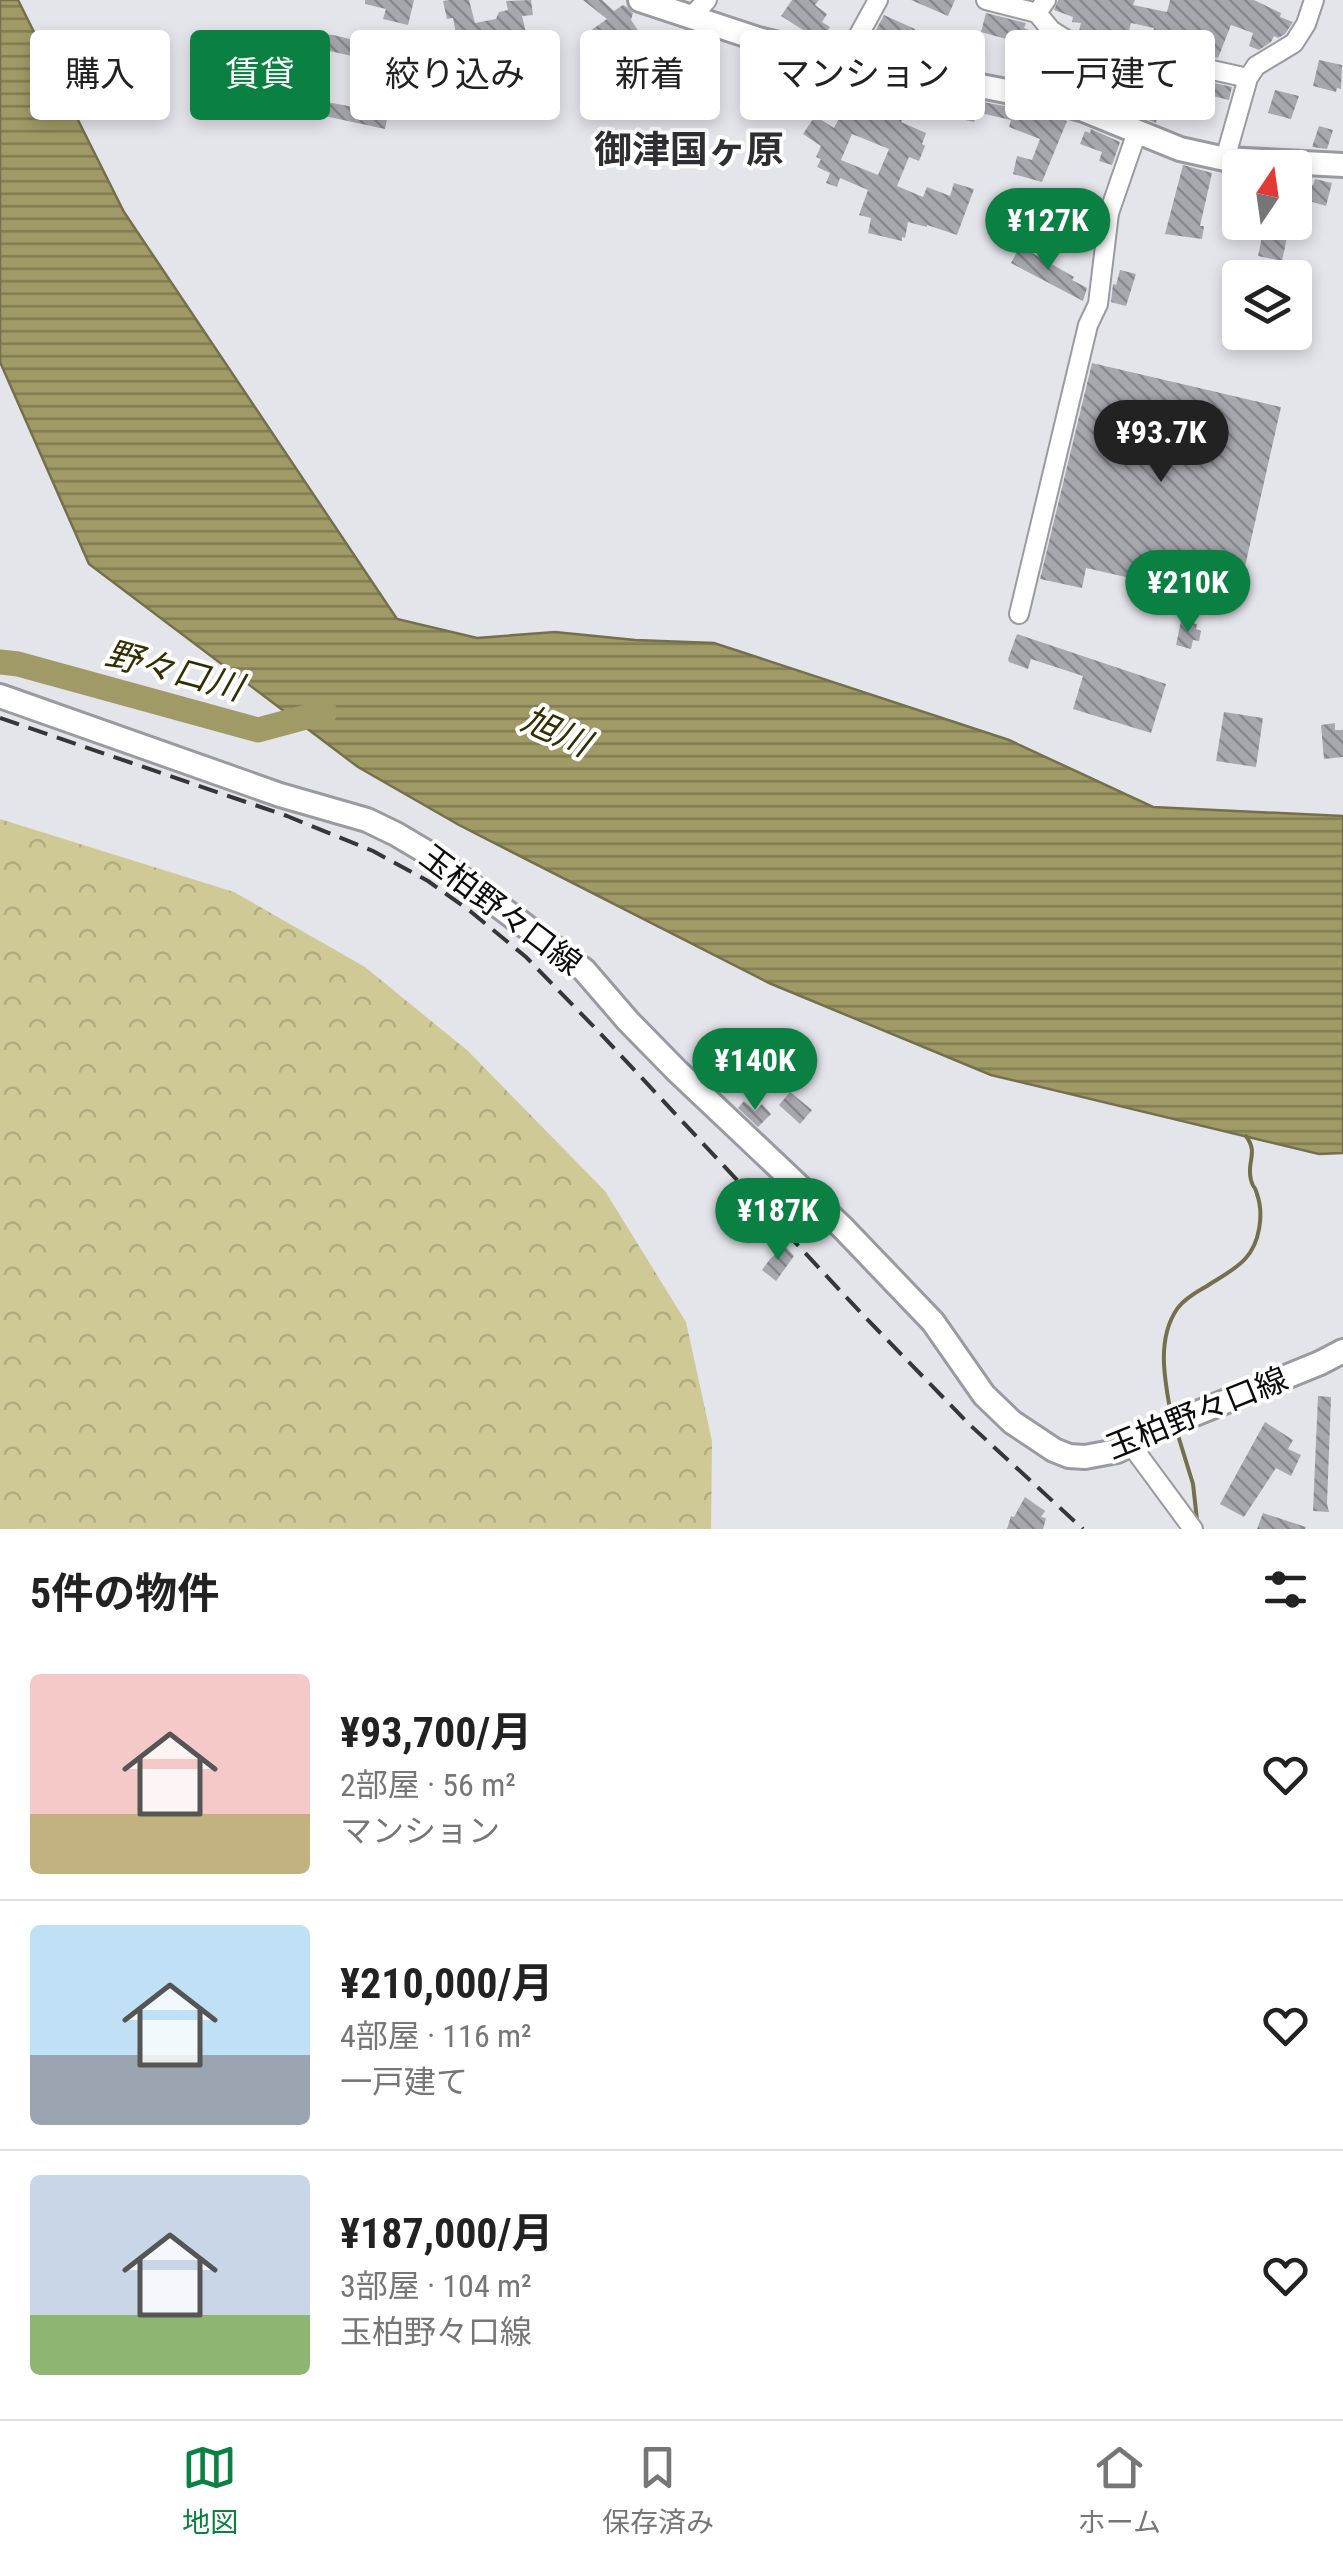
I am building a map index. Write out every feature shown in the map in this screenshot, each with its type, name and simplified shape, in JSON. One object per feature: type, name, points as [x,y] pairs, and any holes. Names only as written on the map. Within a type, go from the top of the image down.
[{"type":"main road","points":[[640,0],[740,33]]},
{"type":"main road","points":[[985,87],[1084,110],[1180,149],[1222,158]]},
{"type":"main road","points":[[1312,164],[1343,166]]},
{"type":"main road","name":"玉柏野々口線","points":[[0,696],[280,795],[366,820],[428,854],[584,970],[677,1072],[856,1241],[932,1322],[984,1394],[1012,1422],[1054,1450],[1069,1456],[1104,1455],[1343,1350]]},
{"type":"street","points":[[690,18],[707,0]]},
{"type":"street","points":[[862,30],[878,0]]},
{"type":"street","points":[[986,0],[1042,6],[1051,30],[1070,42],[1248,78]]},
{"type":"street","points":[[1228,150],[1248,78],[1256,66],[1294,42],[1306,24],[1314,0]]},
{"type":"street","points":[[1020,614],[1088,326],[1098,304],[1109,213],[1137,132]]},
{"type":"street","points":[[1131,1445],[1191,1527]]},
{"type":"green space","points":[[0,819],[234,892],[365,967],[468,1051],[605,1191],[686,1322],[712,1441],[711,1529],[0,1529]]},
{"type":"water","name":"旭川","points":[[0,0],[18,0],[33,30],[30,120],[78,120],[124,212],[397,619],[477,638],[555,632],[714,643],[1009,740],[1153,807],[1343,816],[1343,1153],[1319,1154],[991,1075],[769,983],[459,825],[358,767],[89,564],[0,362]]},
{"type":"building","points":[[365,0],[414,0],[408,25],[383,19],[386,9],[365,4]]},
{"type":"building","points":[[469,0],[475,23],[496,19],[499,12],[508,10],[506,1],[531,0],[533,15],[522,16],[525,30],[455,30],[453,18],[447,19],[443,1]]},
{"type":"building","points":[[583,0],[602,0],[614,11],[623,5],[627,7],[638,30],[591,30],[607,19]]},
{"type":"building","points":[[792,0],[819,0],[815,5],[827,14],[822,22],[830,27],[803,30],[781,16]]},
{"type":"building","points":[[911,0],[955,0],[948,16]]},
{"type":"building","points":[[1058,0],[1135,0],[1133,5],[1167,12],[1170,0],[1254,0],[1293,22],[1285,34],[1274,36],[1259,50],[1249,46],[1253,33],[1231,25],[1218,58],[1215,30],[1154,30],[1131,23],[1129,30],[1079,30],[1081,23],[1072,22],[1073,17],[1054,10]]},
{"type":"building","points":[[986,13],[1026,23],[1024,28],[1029,30],[1005,30],[1005,39],[982,30]]},
{"type":"building","points":[[884,15],[915,29],[915,30],[876,30]]},
{"type":"building","points":[[330,35],[350,39],[350,56],[330,51]]},
{"type":"building","points":[[1319,60],[1342,65],[1341,89],[1336,92],[1313,86]]},
{"type":"building","points":[[1215,83],[1232,87],[1229,100],[1215,97]]},
{"type":"building","points":[[1275,90],[1299,96],[1291,119],[1268,113]]},
{"type":"building","points":[[985,102],[1005,106],[1005,119],[985,114]]},
{"type":"building","points":[[330,103],[350,106],[350,120],[387,120],[385,129],[330,117]]},
{"type":"building","points":[[812,120],[821,120],[834,128],[838,120],[902,120],[926,133],[919,161],[909,157],[897,186],[923,197],[927,187],[950,196],[954,183],[974,189],[957,235],[908,222],[902,241],[868,233],[871,218],[859,215],[868,190],[840,178],[837,187],[826,183],[830,173],[817,167],[821,146],[803,134]],"holes":[[[852,134],[889,149],[878,175],[841,160]]]},
{"type":"building","points":[[1011,120],[1067,121],[1042,182],[1013,174],[1017,156],[1032,160],[1040,139],[1009,127]]},
{"type":"building","points":[[1319,126],[1333,130],[1327,149],[1312,147]]},
{"type":"building","points":[[1091,129],[1120,142],[1112,165],[1099,161],[1102,152],[1080,144],[1085,131],[1090,133]]},
{"type":"building","points":[[1183,165],[1212,173],[1200,226],[1204,226],[1202,239],[1165,234]]},
{"type":"building","points":[[1315,179],[1332,183],[1326,206],[1312,202]]},
{"type":"building","points":[[1261,240],[1286,240],[1282,260],[1258,256]]},
{"type":"building","points":[[1020,246],[1087,288],[1083,301],[1011,263]]},
{"type":"building","points":[[1120,270],[1136,274],[1126,306],[1111,302]]},
{"type":"building","points":[[1092,363],[1281,407],[1237,602],[1086,568],[1082,588],[1040,579]]},
{"type":"building","points":[[1181,621],[1197,624],[1196,629],[1201,631],[1199,641],[1193,640],[1191,649],[1176,645]]},
{"type":"building","points":[[1017,634],[1166,684],[1151,733],[1073,709],[1083,676],[1031,659],[1028,669],[1009,662]]},
{"type":"building","points":[[1224,712],[1263,718],[1256,767],[1216,761]]},
{"type":"building","points":[[1335,723],[1335,730],[1343,730],[1343,757],[1324,759],[1321,725]]},
{"type":"building","points":[[790,1092],[812,1110],[800,1124],[779,1105]]},
{"type":"building","points":[[744,1101],[755,1111],[762,1104],[771,1114],[758,1127],[738,1108]]},
{"type":"building","points":[[785,1246],[794,1256],[776,1281],[762,1270]]},
{"type":"building","points":[[1318,1396],[1331,1397],[1329,1512],[1313,1511]]},
{"type":"building","points":[[1265,1422],[1293,1440],[1288,1449],[1301,1455],[1291,1476],[1276,1468],[1244,1517],[1220,1504]]},
{"type":"building","points":[[1025,1497],[1045,1511],[1041,1517],[1046,1518],[1043,1529],[1007,1529],[1011,1516],[1014,1517]]},
{"type":"building","points":[[1263,1513],[1306,1527],[1257,1529]]},
{"type":"waterway","name":"野々口川","points":[[0,662],[258,730],[325,712]]},
{"type":"waterway","points":[[1171,1415],[1164,1361],[1170,1321],[1187,1299],[1241,1263],[1257,1237],[1260,1210],[1251,1180],[1252,1148],[1246,1136]]},
{"type":"waterway","points":[[1177,1432],[1193,1484],[1197,1520]]},
{"type":"railway","points":[[0,718],[287,816],[373,851],[428,881],[470,911],[526,957],[970,1425],[1083,1529]]},
{"type":"district","name":"御津国ヶ原","points":[[689,150]]}]
